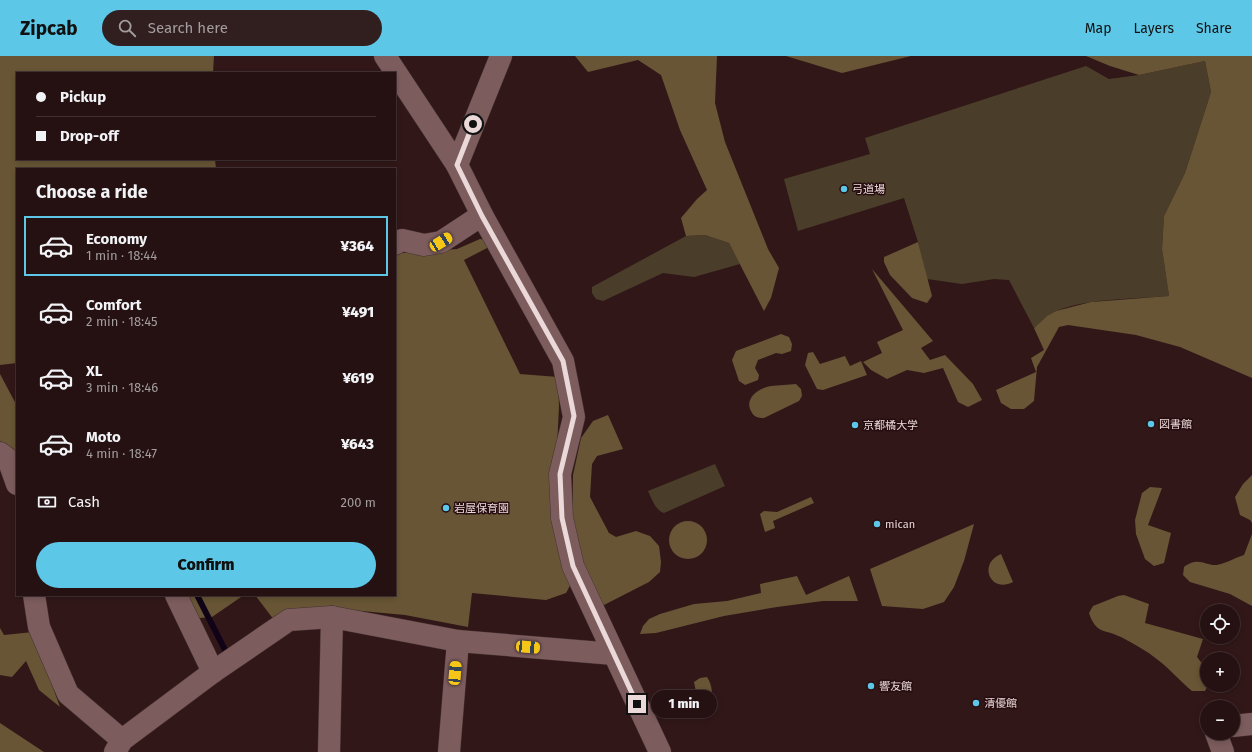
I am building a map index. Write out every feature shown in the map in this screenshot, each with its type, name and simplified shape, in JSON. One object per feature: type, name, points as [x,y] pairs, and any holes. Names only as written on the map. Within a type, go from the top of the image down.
[{"type":"street","points":[[385,56],[396,72]]},
{"type":"street","points":[[457,165],[500,56]]},
{"type":"street","points":[[396,73],[457,165],[482,216],[563,361],[574,416],[560,474],[562,518],[573,566],[660,752]]},
{"type":"street","points":[[396,243],[402,240],[424,245],[441,242],[482,216]]},
{"type":"street","points":[[0,453],[8,459],[16,481]]},
{"type":"street","points":[[34,596],[38,627],[68,694],[119,746],[214,672],[289,620],[332,617],[458,641],[614,654]]},
{"type":"street","points":[[176,596],[214,672]]},
{"type":"street","points":[[329,752],[332,617]]},
{"type":"street","points":[[449,752],[458,641]]},
{"type":"street","points":[[1240,725],[1252,724]]},
{"type":"street","points":[[1219,740],[1223,752]]},
{"type":"shaded area","points":[[0,56],[214,56],[213,72],[16,72],[16,160],[215,160],[216,168],[16,168],[16,363],[0,365]]},
{"type":"shaded area","points":[[575,56],[717,56],[715,103],[725,142],[768,249],[779,268],[771,298],[764,311],[729,243],[705,235],[686,236],[681,218],[697,199],[707,190],[680,130],[661,75],[638,60],[588,72]]},
{"type":"shaded area","points":[[786,56],[911,56],[842,73]]},
{"type":"shaded area","points":[[1086,56],[1252,56],[1252,378],[1180,347],[1136,335],[1068,325],[1059,327],[1037,367],[1034,401],[1024,409],[1011,409],[1001,403],[996,390],[1036,372],[1031,358],[1044,350],[1034,328],[1047,316],[1056,311],[1091,302],[1169,296],[1162,249],[1164,216],[1185,173],[1211,92],[1205,61],[1139,75],[1110,66]]},
{"type":"shaded area","points":[[1205,61],[1211,92],[1185,173],[1164,216],[1162,249],[1169,296],[1097,301],[1069,307],[1056,311],[1034,328],[1009,280],[994,279],[962,284],[927,279],[918,242],[904,198],[798,231],[784,179],[870,154],[865,138],[1086,66],[1109,79],[1139,75]]},
{"type":"shaded area","points":[[705,235],[729,243],[740,264],[694,277],[663,273],[603,301],[596,299],[592,293],[592,287],[686,236]]},
{"type":"shaded area","points":[[480,239],[487,240],[489,247],[464,260],[520,374],[558,377],[559,406],[555,490],[572,582],[566,593],[546,600],[472,593],[468,627],[405,615],[329,608],[274,620],[256,596],[396,596],[396,256],[402,253],[457,249]]},
{"type":"shaded area","points":[[918,242],[932,296],[927,303],[912,298],[890,275],[884,262],[884,257]]},
{"type":"shaded area","points":[[872,269],[933,341],[921,348],[930,360],[945,355],[973,384],[982,400],[968,407],[958,402],[943,368],[924,373],[907,370],[887,379],[871,370],[863,362],[882,353],[877,342],[903,330]]},
{"type":"shaded area","points":[[781,334],[789,337],[792,344],[791,351],[782,354],[776,353],[758,360],[755,368],[759,375],[758,380],[745,385],[739,381],[732,360],[736,351]]},
{"type":"shaded area","points":[[813,352],[820,364],[845,356],[850,366],[861,361],[867,375],[823,390],[817,389],[805,365],[808,353]]},
{"type":"shaded area","points":[[0,374],[16,404],[16,453],[0,441]]},
{"type":"shaded area","points":[[796,384],[801,389],[802,396],[799,401],[764,418],[759,418],[753,415],[749,402],[758,391],[771,386]]},
{"type":"shaded area","points":[[608,415],[623,449],[597,456],[592,464],[590,497],[609,533],[616,537],[636,531],[650,536],[659,546],[661,562],[660,572],[649,582],[602,606],[572,536],[573,475],[581,438],[593,421]]},
{"type":"shaded area","points":[[715,464],[725,486],[664,513],[656,507],[652,501],[648,491]]},
{"type":"shaded area","points":[[1252,475],[1252,523],[1250,520],[1240,515],[1235,497],[1243,484]]},
{"type":"shaded area","points":[[1150,487],[1162,488],[1148,525],[1171,533],[1164,563],[1154,566],[1145,559],[1136,534],[1135,520],[1142,493]]},
{"type":"shaded area","points":[[811,497],[814,503],[773,521],[775,528],[765,532],[760,514],[764,511],[777,512]]},
{"type":"shaded area","points":[[688,521],[698,524],[704,530],[707,540],[704,550],[698,556],[688,559],[678,556],[672,550],[669,540],[672,530],[678,524]]},
{"type":"shaded area","points":[[974,524],[964,561],[954,587],[944,602],[923,609],[882,606],[870,569]]},
{"type":"shaded area","points":[[1252,534],[1252,606],[1230,594],[1190,582],[1183,575],[1184,567],[1194,562],[1217,565],[1244,555]]},
{"type":"shaded area","points":[[1001,554],[1013,582],[1005,585],[998,584],[993,581],[988,570],[994,559]]},
{"type":"shaded area","points":[[797,576],[806,595],[849,576],[858,601],[823,601],[777,607],[724,616],[656,633],[640,634],[643,626],[649,619],[660,614],[694,604],[727,601],[761,593],[760,584]]},
{"type":"shaded area","points":[[1124,595],[1149,604],[1145,623],[1200,638],[1200,644],[1201,644],[1197,657],[1200,661],[1200,691],[1192,691],[1167,667],[1136,645],[1098,628],[1089,613],[1093,606]]},
{"type":"shaded area","points":[[184,596],[243,596],[212,617],[200,618],[191,611]]},
{"type":"shaded area","points":[[0,628],[4,635],[33,632],[60,707],[39,690],[26,661],[12,677],[0,675]]},
{"type":"shaded area","points":[[707,677],[711,687],[712,699],[710,705],[702,705],[698,702],[694,682],[700,678]]},
{"type":"shaded area","points":[[0,723],[44,752],[0,752]]},
{"type":"waterway","points":[[198,596],[226,652]]},
{"type":"place","name":"弓道場","points":[[844,189]]},
{"type":"place","name":"図書館","points":[[1151,424]]},
{"type":"place","name":"京都橘大学","points":[[855,425]]},
{"type":"place","name":"岩屋保育園","points":[[446,508]]},
{"type":"place","name":"mican","points":[[877,524]]},
{"type":"place","name":"響友館","points":[[871,686]]},
{"type":"place","name":"清優館","points":[[976,703]]},
{"type":"route","points":[[473,124],[457,165],[482,216],[563,361],[574,416],[560,474],[562,518],[573,566],[637,704]]}]
